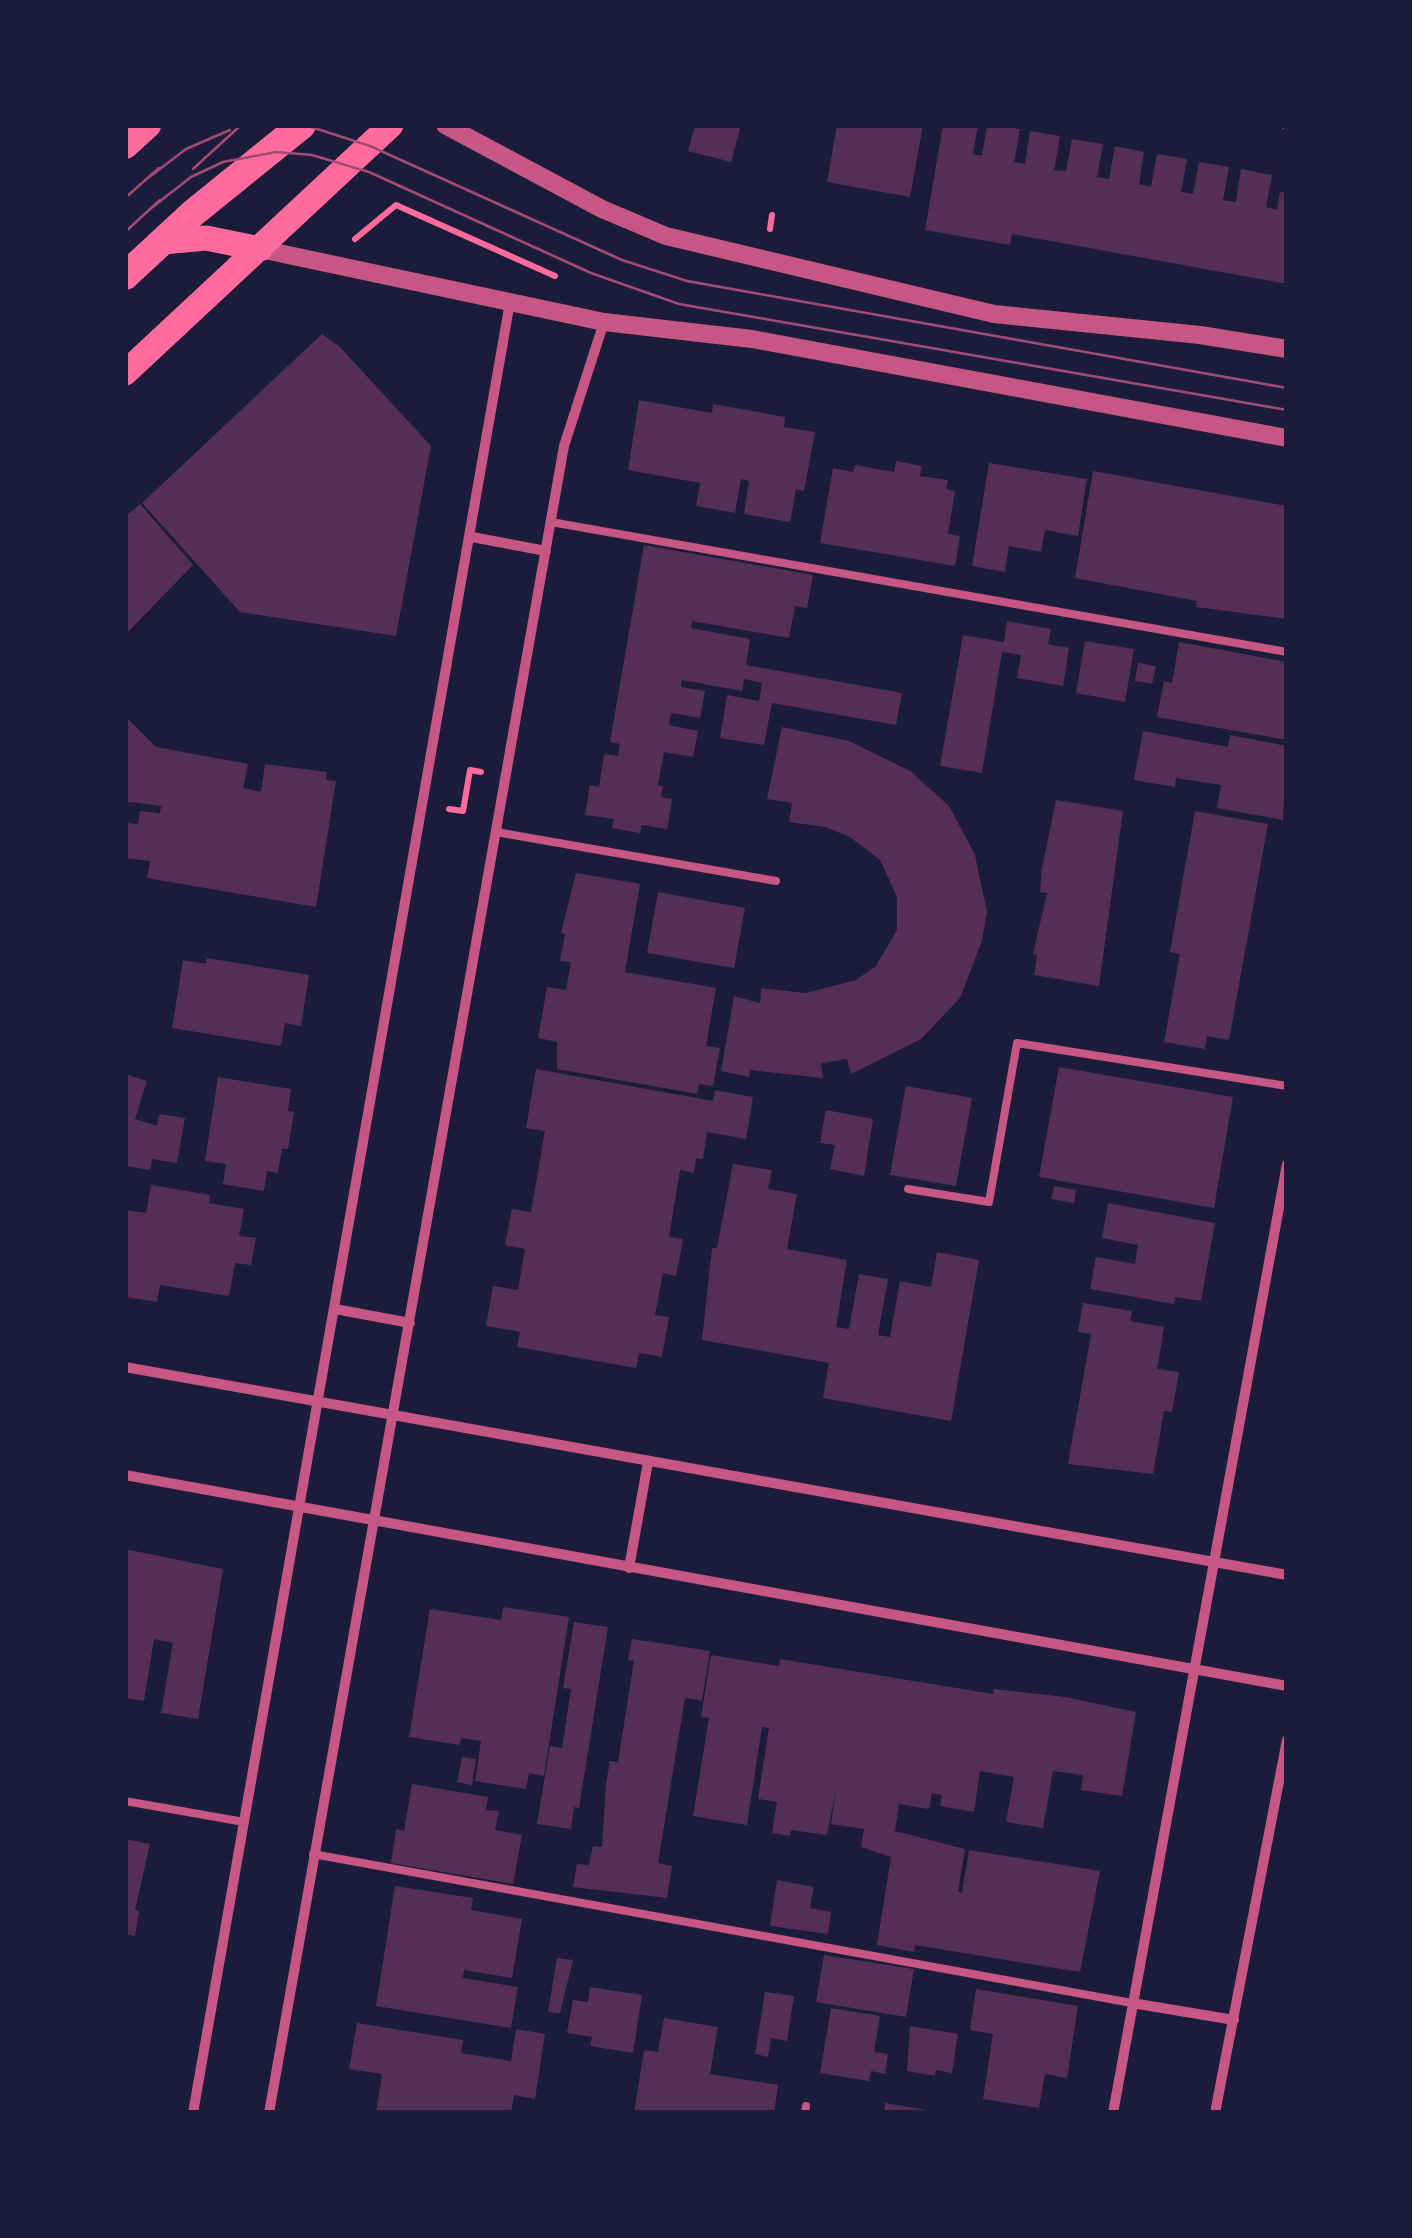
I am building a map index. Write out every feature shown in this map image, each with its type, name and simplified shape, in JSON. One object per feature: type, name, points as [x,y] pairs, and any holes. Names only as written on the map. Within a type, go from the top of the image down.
[{"type":"highway","points":[[125,145],[147,125]]},
{"type":"highway","points":[[125,276],[302,125]]},
{"type":"main road","points":[[125,373],[391,125]]},
{"type":"main road","points":[[162,242],[206,238],[260,249]]},
{"type":"street","points":[[444,125],[602,210],[666,236],[994,314],[1210,336],[1287,350]]},
{"type":"street","points":[[260,249],[604,322],[752,338],[1287,438]]},
{"type":"street","points":[[193,2113],[472,537],[510,302]]},
{"type":"street","points":[[270,2113],[551,522],[568,431],[604,322]]},
{"type":"street","points":[[472,537],[546,551]]},
{"type":"street","points":[[1113,2113],[1287,1164]]},
{"type":"street","points":[[335,1309],[410,1322]]},
{"type":"street","points":[[125,1367],[1287,1575]]},
{"type":"street","points":[[629,1568],[648,1462]]},
{"type":"street","points":[[125,1474],[1287,1686]]},
{"type":"street","points":[[1215,2113],[1287,1740]]},
{"type":"street","points":[[1132,2003],[1234,2020]]},
{"type":"lane","points":[[551,522],[1287,652]]},
{"type":"lane","points":[[496,832],[776,881]]},
{"type":"lane","points":[[908,1189],[989,1202],[1016,1043],[1287,1086]]},
{"type":"lane","points":[[125,1801],[244,1822]]},
{"type":"lane","points":[[313,1854],[1132,2003]]},
{"type":"path","points":[[352,242],[396,205],[558,277]]},
{"type":"path","points":[[438,807],[463,811],[470,770],[496,774]]},
{"type":"building","points":[[695,125],[741,125],[731,162],[688,151]]},
{"type":"building","points":[[837,125],[923,125],[910,197],[827,182]]},
{"type":"building","points":[[943,125],[978,125],[973,154],[982,156],[987,125],[1020,129],[1014,162],[1025,164],[1030,131],[1060,136],[1054,170],[1066,171],[1072,139],[1103,144],[1097,177],[1109,179],[1115,146],[1144,152],[1139,184],[1151,187],[1157,154],[1187,159],[1181,192],[1193,194],[1199,162],[1229,167],[1223,200],[1236,202],[1241,169],[1272,175],[1266,207],[1277,210],[1280,192],[1287,193],[1287,284],[1012,234],[1010,245],[925,230]]},
{"type":"building","points":[[322,334],[340,347],[431,446],[396,636],[240,612],[142,503]]},
{"type":"building","points":[[639,400],[712,413],[713,404],[753,411],[785,417],[784,427],[815,432],[804,491],[796,489],[790,522],[744,514],[749,481],[741,479],[735,513],[696,506],[700,483],[628,470]]},
{"type":"building","points":[[896,461],[922,466],[920,476],[948,480],[946,489],[955,491],[948,534],[960,536],[955,566],[820,543],[833,468],[853,472],[855,465],[894,472]]},
{"type":"building","points":[[989,463],[1087,479],[1078,536],[1045,530],[1041,552],[1009,546],[1005,572],[972,566]]},
{"type":"building","points":[[1093,471],[1287,506],[1287,619],[1196,607],[1197,601],[1075,578]]},
{"type":"building","points":[[140,504],[193,565],[125,635],[125,517]]},
{"type":"building","points":[[644,545],[813,575],[807,608],[795,606],[789,638],[692,621],[691,628],[750,639],[746,665],[902,693],[896,725],[772,703],[764,745],[720,738],[727,695],[759,701],[762,683],[744,679],[742,691],[682,680],[681,687],[705,691],[700,718],[671,713],[669,725],[698,731],[693,757],[664,752],[658,785],[663,786],[661,797],[672,799],[667,829],[642,825],[640,833],[612,828],[614,819],[585,815],[590,785],[599,787],[604,754],[618,756],[620,744],[610,742]]},
{"type":"building","points":[[1007,621],[1051,629],[1048,644],[1069,648],[1063,686],[1017,678],[1021,655],[1002,652],[982,773],[940,766],[963,635],[1004,642]]},
{"type":"building","points":[[1085,641],[1134,649],[1125,702],[1076,693]]},
{"type":"building","points":[[1179,642],[1287,662],[1287,740],[1157,717],[1164,681],[1172,683]]},
{"type":"building","points":[[1138,663],[1156,666],[1152,684],[1135,681]]},
{"type":"building","points":[[125,716],[156,747],[248,764],[243,788],[261,792],[265,764],[327,772],[326,780],[336,781],[316,907],[147,878],[150,861],[125,858],[127,823],[138,824],[140,811],[160,813],[161,806],[129,802],[125,807]]},
{"type":"building","points":[[782,727],[849,741],[910,771],[949,806],[975,855],[987,912],[982,941],[960,998],[921,1039],[851,1074],[847,1059],[821,1063],[823,1078],[750,1070],[749,1077],[721,1071],[734,996],[760,1003],[761,988],[806,993],[856,980],[876,966],[897,930],[897,897],[880,860],[850,837],[825,827],[789,822],[792,803],[767,799]]},
{"type":"building","points":[[1143,731],[1228,747],[1230,735],[1287,746],[1283,820],[1217,808],[1221,785],[1176,778],[1175,787],[1134,780]]},
{"type":"building","points":[[1056,800],[1123,811],[1099,986],[1034,975],[1037,955],[1033,954],[1047,893],[1040,892],[1042,868]]},
{"type":"building","points":[[1195,811],[1268,824],[1229,1040],[1207,1036],[1205,1049],[1164,1042],[1180,954],[1170,952]]},
{"type":"building","points":[[576,873],[640,884],[625,972],[716,988],[706,1046],[720,1048],[713,1086],[699,1084],[697,1094],[557,1069],[557,1042],[538,1038],[547,987],[566,990],[571,962],[560,961],[565,934],[561,933]]},
{"type":"building","points":[[658,892],[745,908],[734,968],[647,953]]},
{"type":"building","points":[[207,958],[309,975],[301,1026],[285,1023],[281,1046],[172,1028],[183,960],[206,964]]},
{"type":"building","points":[[1059,1067],[1233,1097],[1214,1208],[1039,1177]]},
{"type":"building","points":[[536,1069],[713,1101],[715,1090],[753,1097],[746,1139],[707,1132],[703,1159],[696,1158],[694,1173],[680,1170],[669,1237],[683,1239],[676,1276],[663,1273],[655,1315],[669,1317],[662,1357],[639,1353],[636,1368],[517,1347],[520,1332],[486,1326],[493,1286],[518,1290],[525,1249],[505,1245],[512,1209],[531,1212],[545,1131],[526,1128]]},
{"type":"building","points":[[125,1074],[147,1081],[135,1119],[157,1126],[159,1114],[185,1118],[177,1163],[152,1159],[150,1170],[125,1166]]},
{"type":"building","points":[[218,1077],[291,1089],[288,1111],[294,1112],[288,1149],[282,1148],[278,1173],[267,1171],[264,1191],[223,1184],[226,1164],[205,1161]]},
{"type":"building","points":[[906,1086],[972,1098],[956,1186],[890,1175]]},
{"type":"building","points":[[826,1110],[873,1119],[864,1176],[830,1169],[835,1145],[820,1143]]},
{"type":"building","points":[[733,1164],[772,1170],[768,1189],[797,1194],[787,1249],[847,1260],[836,1327],[849,1329],[859,1274],[888,1279],[878,1335],[890,1337],[900,1281],[931,1287],[937,1252],[979,1260],[951,1421],[823,1398],[829,1363],[702,1340],[712,1248],[717,1248]]},
{"type":"building","points":[[151,1185],[210,1195],[209,1203],[244,1209],[239,1236],[256,1238],[251,1265],[235,1263],[229,1296],[160,1285],[157,1302],[125,1297],[125,1210],[146,1213]]},
{"type":"building","points":[[1054,1186],[1076,1190],[1074,1203],[1051,1199]]},
{"type":"building","points":[[1108,1203],[1215,1223],[1201,1301],[1175,1297],[1174,1304],[1090,1289],[1096,1257],[1135,1264],[1138,1245],[1102,1238]]},
{"type":"building","points":[[1083,1303],[1132,1311],[1130,1321],[1164,1327],[1157,1369],[1179,1372],[1172,1412],[1164,1411],[1153,1474],[1068,1464],[1091,1334],[1078,1332]]},
{"type":"building","points":[[125,1549],[223,1569],[198,1719],[161,1713],[173,1643],[154,1639],[144,1701],[125,1698]]},
{"type":"building","points":[[503,1607],[569,1617],[544,1776],[529,1773],[526,1789],[475,1781],[481,1741],[461,1738],[460,1745],[409,1737],[430,1609],[501,1620]]},
{"type":"building","points":[[574,1622],[608,1627],[579,1808],[574,1807],[571,1829],[537,1824],[550,1746],[562,1748],[571,1689],[563,1688]]},
{"type":"building","points":[[632,1639],[710,1651],[702,1701],[685,1698],[658,1863],[672,1866],[667,1898],[573,1887],[577,1864],[589,1865],[593,1846],[602,1847],[606,1783],[610,1761],[618,1762],[634,1661],[628,1660]]},
{"type":"building","points":[[711,1655],[779,1666],[780,1659],[993,1694],[994,1689],[1065,1697],[1136,1712],[1122,1796],[1081,1790],[1083,1775],[1053,1771],[1043,1828],[1006,1822],[1014,1777],[980,1771],[974,1812],[940,1806],[942,1795],[932,1793],[929,1809],[899,1804],[895,1831],[965,1849],[958,1892],[962,1893],[969,1850],[1100,1871],[1080,1972],[915,1945],[914,1952],[877,1945],[891,1857],[861,1847],[864,1829],[831,1824],[836,1790],[827,1835],[791,1830],[790,1836],[772,1833],[777,1802],[758,1799],[769,1728],[762,1727],[747,1825],[693,1816],[709,1718],[701,1717]]},
{"type":"building","points":[[462,1757],[476,1759],[472,1785],[457,1782]]},
{"type":"building","points":[[412,1784],[488,1797],[486,1810],[499,1811],[495,1830],[522,1835],[513,1884],[391,1863],[396,1829],[404,1831]]},
{"type":"building","points":[[125,1839],[150,1844],[135,1910],[139,1911],[135,1936],[125,1934]]},
{"type":"building","points":[[777,1880],[814,1887],[810,1908],[831,1912],[828,1934],[770,1926]]},
{"type":"building","points":[[395,1886],[473,1898],[471,1910],[522,1919],[512,1978],[464,1970],[463,1978],[518,1987],[511,2028],[376,2006]]},
{"type":"building","points":[[824,1955],[914,1969],[906,2017],[816,2002]]},
{"type":"building","points":[[557,1958],[573,1960],[560,2013],[548,2012]]},
{"type":"building","points":[[590,1987],[642,1995],[633,2053],[590,2046],[592,2037],[567,2033],[573,2000],[588,2002]]},
{"type":"building","points":[[976,1989],[1078,2006],[1067,2078],[1045,2074],[1039,2108],[983,2099],[993,2034],[970,2030]]},
{"type":"building","points":[[765,1992],[794,1996],[787,2041],[771,2038],[768,2057],[755,2054]]},
{"type":"building","points":[[831,2008],[880,2016],[874,2052],[888,2054],[885,2074],[871,2071],[869,2081],[820,2073]]},
{"type":"building","points":[[664,2018],[718,2027],[710,2074],[778,2085],[774,2113],[634,2113],[644,2050],[658,2052]]},
{"type":"building","points":[[357,2023],[463,2040],[461,2053],[511,2061],[516,2029],[545,2034],[535,2099],[514,2095],[511,2113],[376,2113],[382,2074],[349,2069]]},
{"type":"building","points":[[910,2026],[958,2034],[952,2073],[936,2070],[935,2076],[907,2071]]},
{"type":"building","points":[[885,2103],[932,2111],[932,2113],[884,2113]]},
{"type":"tram line","points":[[193,169],[241,125]]},
{"type":"tram line","points":[[305,125],[370,146],[622,260],[687,281],[1287,388]]},
{"type":"tram line","points":[[148,178],[186,149],[230,130]]},
{"type":"tram line","points":[[150,209],[191,177],[223,162],[276,152],[312,155],[369,172],[591,273],[679,304],[1287,410]]},
{"type":"tram line","points":[[125,198],[159,168]]},
{"type":"tram line","points":[[125,232],[160,200]]}]
